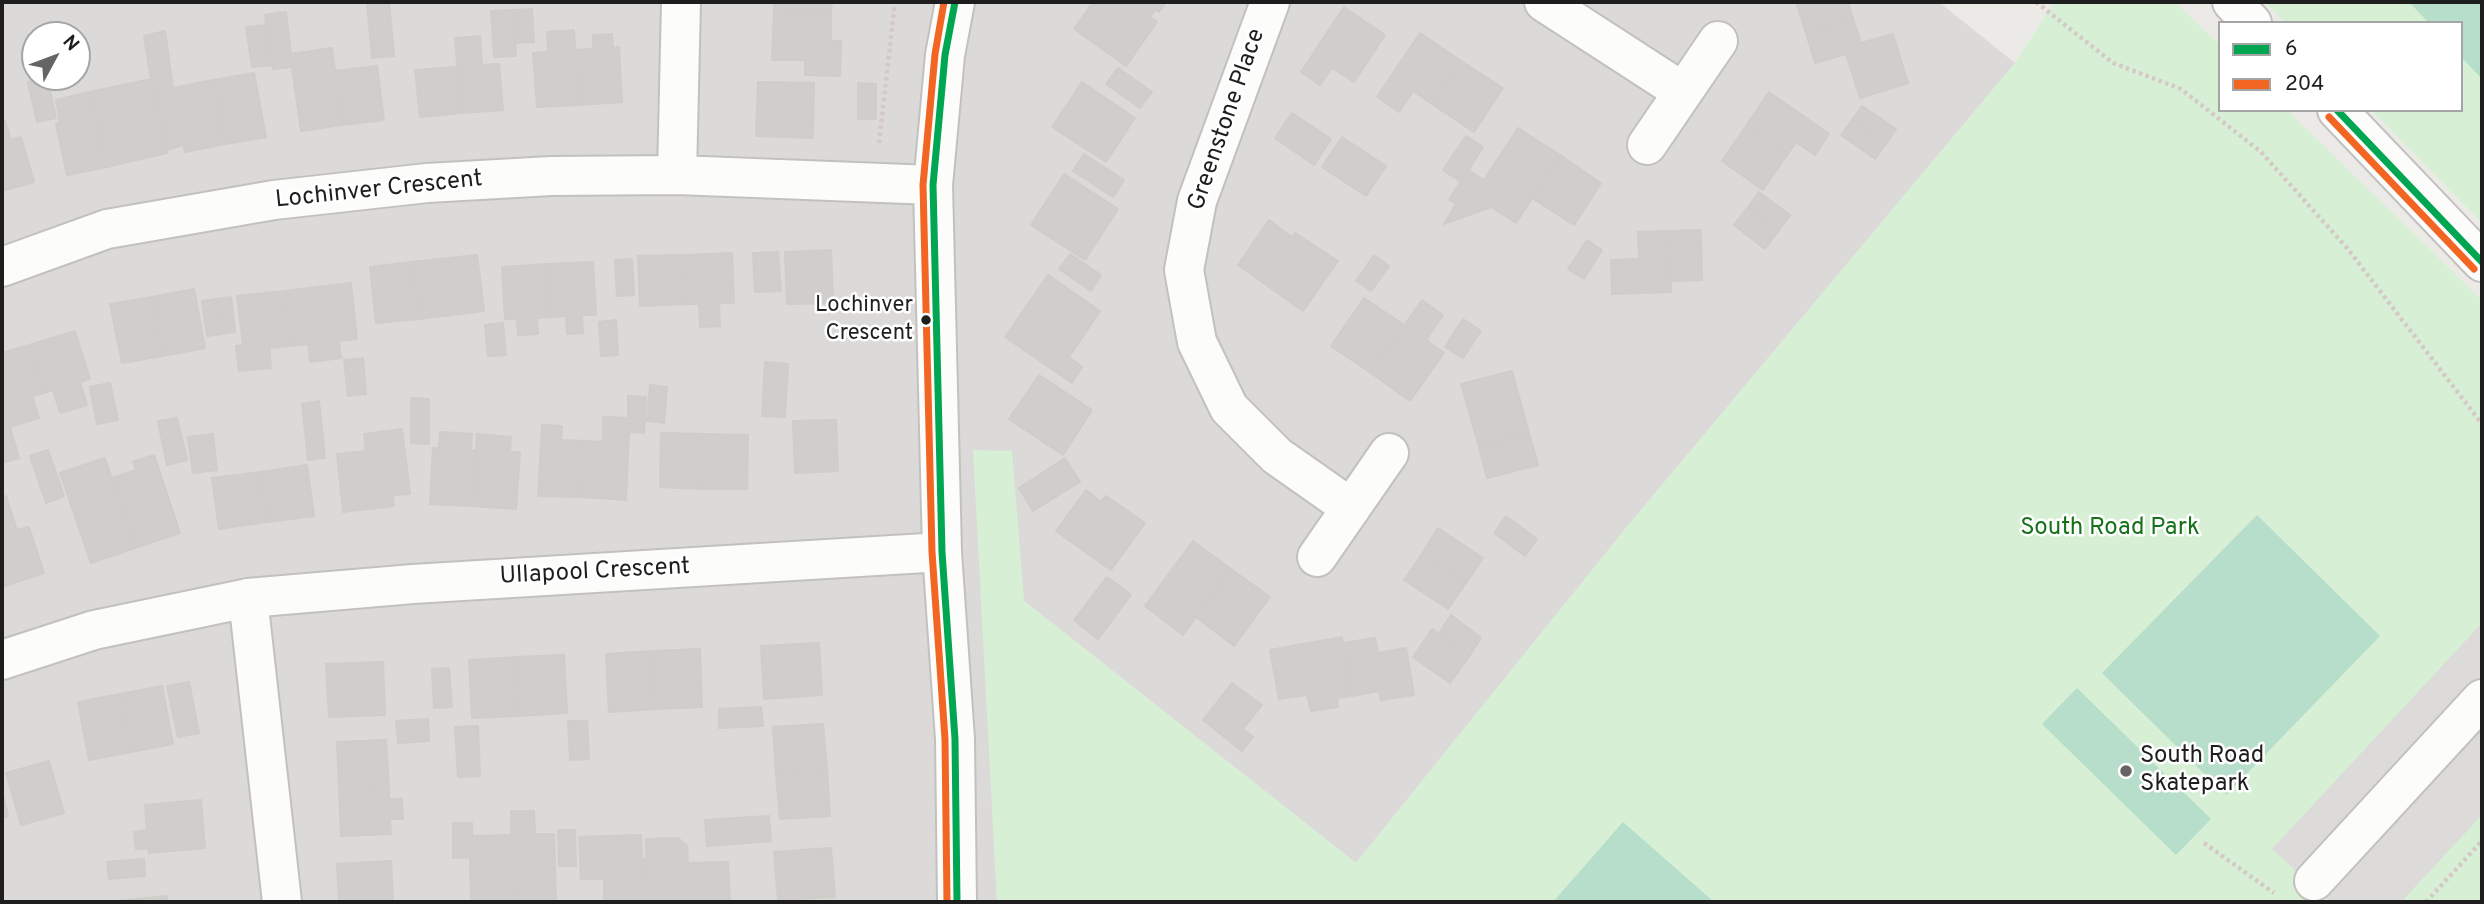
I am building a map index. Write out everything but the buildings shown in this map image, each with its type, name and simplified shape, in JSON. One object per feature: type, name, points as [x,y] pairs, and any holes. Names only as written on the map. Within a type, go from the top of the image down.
[{"type":"street","points":[[677,175],[681,2]]},
{"type":"street","points":[[955,2],[945,55],[933,185],[942,552],[955,739],[957,902]]},
{"type":"street","name":"Greenstone Place","points":[[1270,2],[1197,201],[1184,270],[1197,342],[1229,408],[1277,456],[1351,508]]},
{"type":"street","points":[[1544,2],[1683,92]]},
{"type":"street","points":[[2232,2],[2250,21]]},
{"type":"street","points":[[1647,145],[1718,41]]},
{"type":"street","points":[[2339,112],[2482,262]]},
{"type":"street","name":"Lochinver Crescent","points":[[2,267],[107,229],[274,200],[427,183],[551,176],[677,175],[933,185]]},
{"type":"street","points":[[1317,557],[1389,453]]},
{"type":"street","name":"Ullapool Crescent","points":[[2,660],[94,630],[248,598],[413,584],[942,552]]},
{"type":"street","points":[[248,598],[282,902]]},
{"type":"street","points":[[2314,881],[2482,699]]},
{"type":"path","points":[[875,183],[895,2]]},
{"type":"path","points":[[2036,2],[2113,63],[2181,89],[2261,152],[2347,248],[2482,424]]},
{"type":"path","points":[[2426,902],[2482,841]]},
{"type":"shaded area","points":[[2,2],[1939,2],[2015,63],[1626,528],[1356,863],[981,567],[997,902],[2,902]]},
{"type":"shaded area","points":[[2482,623],[2482,815],[2401,902],[2330,902],[2272,849]]},
{"type":"green space","name":"South Road Park","points":[[2054,2],[2175,2],[2218,43],[2218,112],[2289,112],[2482,300],[2482,902],[997,902],[973,450],[1012,451],[1024,601],[1356,863],[1626,528],[2015,63]]},
{"type":"green space","points":[[2265,2],[2482,2],[2482,223],[2373,112],[2463,112],[2463,21],[2283,21]]},
{"type":"green space","points":[[2409,2],[2482,2],[2482,79],[2463,59],[2463,21],[2427,21]]},
{"type":"green space","points":[[2257,515],[2380,636],[2226,795],[2102,673]]},
{"type":"green space","name":"South Road Skatepark","points":[[2077,688],[2211,819],[2176,855],[2042,724]]},
{"type":"green space","points":[[1623,822],[1714,902],[1553,902]]},
{"type":"transit line","name":"204","points":[[944,2],[935,54],[923,185],[932,552],[945,739],[947,902]]},
{"type":"transit line","name":"6","points":[[955,2],[945,55],[933,185],[942,552],[955,739],[957,902]]},
{"type":"transit line","name":"6","points":[[2339,112],[2482,262]]},
{"type":"transit line","name":"204","points":[[2329,117],[2474,269]]},
{"type":"place","name":"Lochinver Crescent","points":[[926,320]]},
{"type":"place","name":"South Road Skatepark","points":[[2126,771]]}]
